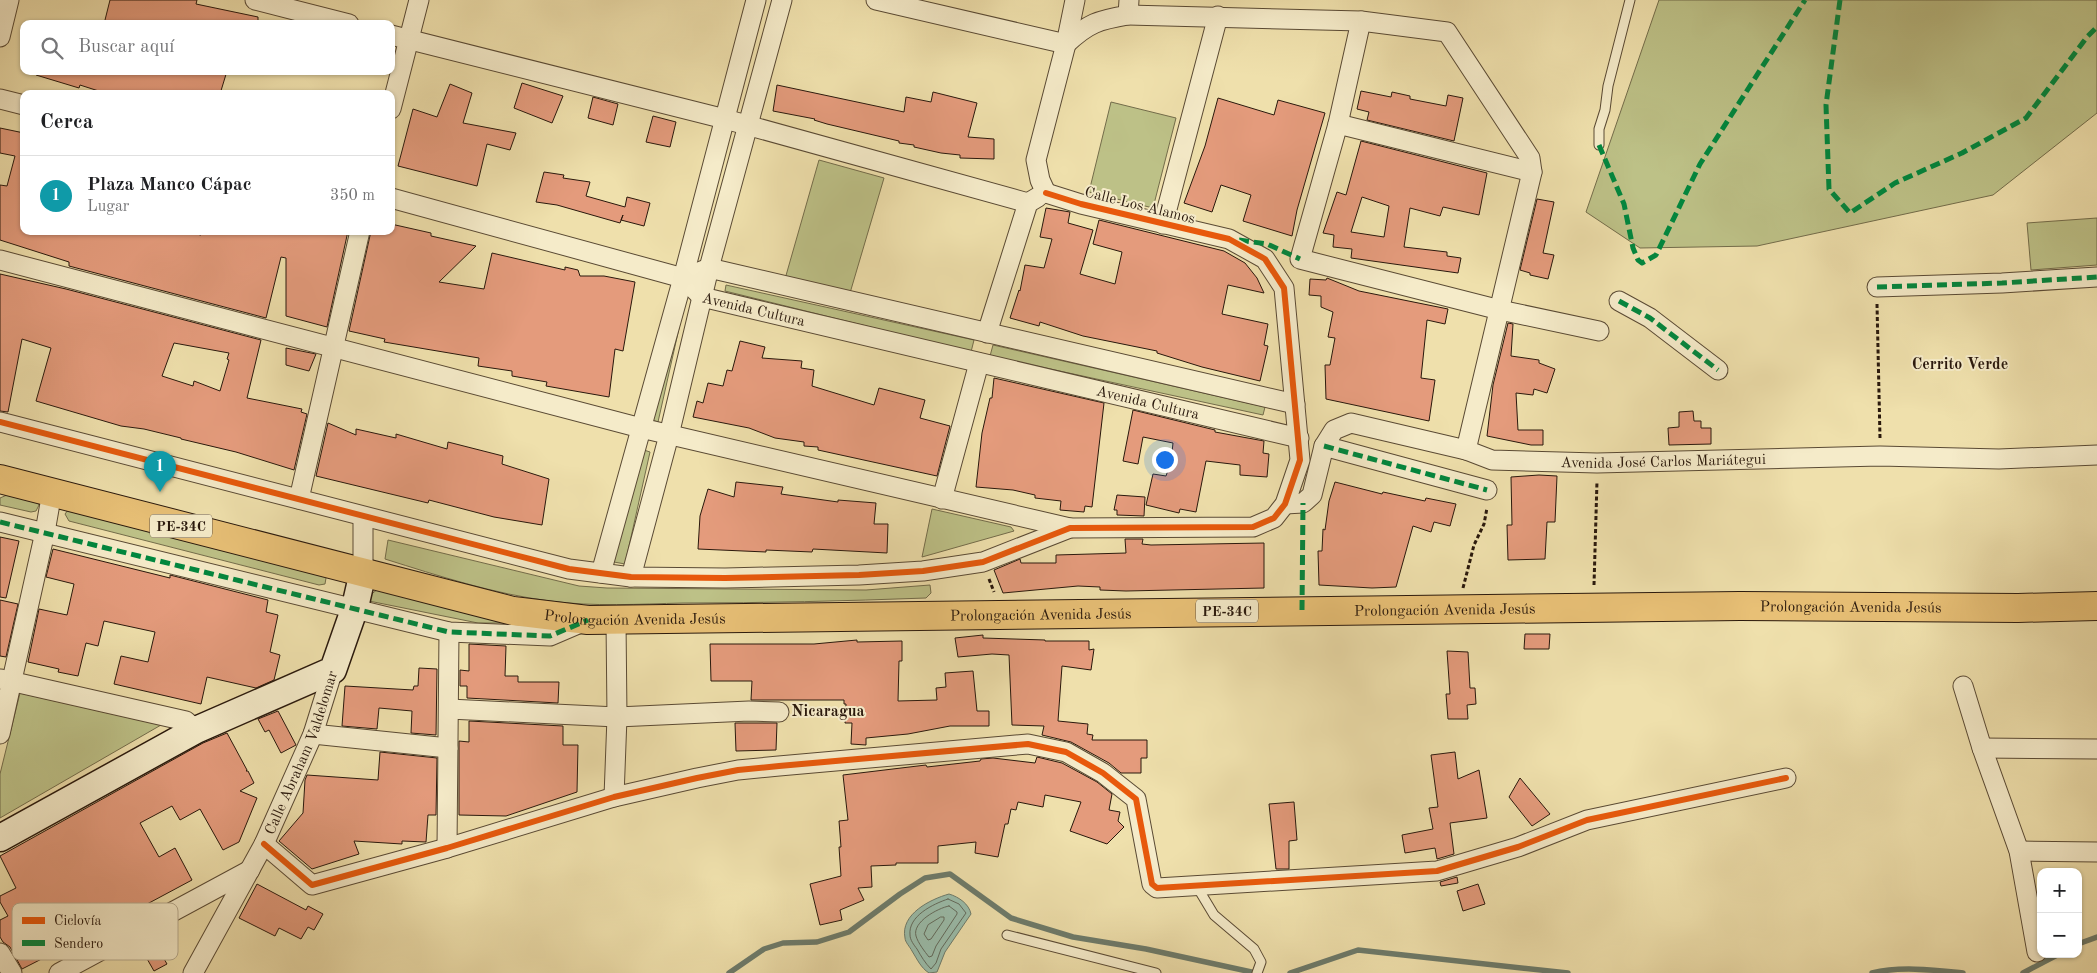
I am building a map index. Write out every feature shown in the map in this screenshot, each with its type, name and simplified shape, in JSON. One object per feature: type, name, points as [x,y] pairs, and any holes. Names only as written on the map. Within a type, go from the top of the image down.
[{"type":"main road","name":"Prolongación Avenida Jesús","points":[[0,479],[513,611],[588,620],[1302,610],[1740,606],[2018,608],[2097,606]]},
{"type":"street","points":[[0,37],[9,0]]},
{"type":"street","points":[[255,0],[333,20]]},
{"type":"street","points":[[395,93],[419,0]]},
{"type":"street","points":[[601,574],[683,278],[756,0]]},
{"type":"street","points":[[631,577],[670,435],[709,268],[782,0]]},
{"type":"street","points":[[876,0],[1066,44]]},
{"type":"street","points":[[988,333],[1028,203],[1046,193],[1040,180],[1036,160],[1066,44],[1075,0]]},
{"type":"street","points":[[1066,44],[1078,33],[1098,20],[1129,8],[1218,16],[1361,21],[1447,32],[1530,158],[1532,172],[1466,450]]},
{"type":"street","points":[[1163,224],[1218,16]]},
{"type":"street","points":[[1361,21],[1338,124],[1300,259],[1500,310],[1599,330]]},
{"type":"street","points":[[395,35],[725,119],[1028,203]]},
{"type":"street","points":[[0,99],[20,104]]},
{"type":"street","points":[[1338,124],[1532,172]]},
{"type":"street","name":"Calle Los Alamos","points":[[1046,193],[1080,204],[1229,239],[1265,259],[1284,288],[1299,438],[1300,460],[1285,504]]},
{"type":"street","points":[[395,199],[683,278]]},
{"type":"street","points":[[299,499],[359,235]]},
{"type":"street","points":[[0,260],[641,428],[1070,528],[1253,527],[1274,518],[1285,504]]},
{"type":"street","name":"Avenida Cultura","points":[[1295,404],[709,268],[683,278],[702,297],[1299,438]]},
{"type":"street","points":[[1877,287],[2002,283],[2097,276]]},
{"type":"street","points":[[1619,301],[1650,318],[1718,370]]},
{"type":"street","points":[[942,499],[979,363]]},
{"type":"street","points":[[0,422],[569,569],[631,577],[725,578],[859,575],[923,571],[984,562],[1070,528]]},
{"type":"street","name":"Avenida José Carlos Mariátegui","points":[[1285,504],[1303,503],[1312,495],[1324,446],[1334,430],[1351,423],[1466,450],[1492,460],[1597,463],[1880,456],[1998,458],[2097,455]]},
{"type":"street","points":[[1324,446],[1487,490]]},
{"type":"street","points":[[1,726],[6,680],[45,532],[52,492]]},
{"type":"street","name":"Calle Abraham Valdelomar","points":[[193,973],[264,844],[313,734],[333,670],[356,607],[363,572],[363,517]]},
{"type":"street","points":[[0,522],[356,607],[449,632],[550,636],[588,620]]},
{"type":"street","points":[[614,797],[617,718],[616,621]]},
{"type":"street","points":[[447,848],[449,632]]},
{"type":"street","points":[[0,838],[196,730],[333,670]]},
{"type":"street","points":[[6,680],[186,721],[196,730]]},
{"type":"street","points":[[1963,686],[1982,748],[2019,851],[2037,952]]},
{"type":"street","points":[[449,709],[617,718],[730,712],[779,712]]},
{"type":"street","points":[[313,734],[448,748]]},
{"type":"street","points":[[264,844],[312,885],[447,848],[614,797],[738,770],[910,753],[1028,744],[1066,752],[1103,773],[1136,799],[1154,887],[1157,888],[1437,871],[1518,847],[1588,820],[1786,778]]},
{"type":"street","points":[[1982,748],[2097,748]]},
{"type":"street","points":[[2019,851],[2097,852]]},
{"type":"street","points":[[178,909],[250,870]]},
{"type":"street","points":[[0,953],[12,973]]},
{"type":"street","points":[[59,973],[83,960]]},
{"type":"lane","points":[[1598,145],[1598,129],[1605,110],[1608,86],[1630,0]]},
{"type":"lane","points":[[1196,885],[1214,915],[1254,949],[1261,962],[1257,973]]},
{"type":"lane","points":[[1007,935],[1156,973]]},
{"type":"path","points":[[1877,287],[1880,456]]},
{"type":"path","points":[[1593,608],[1597,463]]},
{"type":"path","points":[[1458,610],[1474,545],[1484,524],[1490,498],[1487,490]]},
{"type":"path","points":[[984,562],[1002,614]]},
{"type":"green space","points":[[1659,0],[2097,0],[2097,113],[1993,195],[1757,246],[1640,248],[1586,212]]},
{"type":"green space","points":[[1111,102],[1176,118],[1153,208],[1089,192]]},
{"type":"green space","points":[[819,160],[884,178],[850,293],[785,279]]},
{"type":"green space","points":[[2097,218],[2097,265],[2031,270],[2027,223]]},
{"type":"green space","points":[[726,285],[974,340],[971,352],[725,291]]},
{"type":"green space","points":[[684,306],[658,422],[645,418]]},
{"type":"green space","points":[[993,345],[1265,407],[1263,415],[990,356]]},
{"type":"green space","points":[[638,448],[650,452],[625,564],[614,562]]},
{"type":"green space","points":[[14,492],[37,500],[39,505],[36,511],[31,512],[0,505],[0,498]]},
{"type":"green space","points":[[932,509],[1011,527],[1014,531],[922,557]]},
{"type":"green space","points":[[68,510],[323,575],[326,578],[325,584],[319,585],[69,521],[65,514]]},
{"type":"green space","points":[[388,540],[579,586],[607,588],[866,590],[930,585],[931,593],[926,598],[835,601],[616,605],[567,603],[529,598],[487,589],[385,559]]},
{"type":"green space","points":[[378,589],[506,623],[478,623],[369,601],[369,596]]},
{"type":"green space","points":[[20,693],[161,725],[0,818],[0,774]]},
{"type":"water","points":[[949,894],[963,901],[971,914],[945,952],[937,972],[929,973],[921,966],[905,940],[905,929],[907,922],[918,909]]},
{"type":"building","points":[[110,0],[197,0],[196,4],[258,17],[258,20],[105,20]]},
{"type":"building","points":[[36,75],[226,75],[221,90],[96,90],[80,85],[79,88]]},
{"type":"building","points":[[522,83],[563,96],[552,123],[514,108]]},
{"type":"building","points":[[450,84],[472,93],[463,123],[516,133],[510,150],[487,144],[477,186],[398,166],[413,109],[437,117]]},
{"type":"building","points":[[777,85],[904,112],[906,97],[931,102],[933,92],[977,103],[968,137],[994,139],[994,159],[960,158],[960,155],[914,147],[914,145],[899,143],[899,141],[827,124],[815,119],[773,111]]},
{"type":"building","points":[[1361,91],[1391,97],[1392,92],[1410,96],[1410,99],[1446,106],[1448,95],[1463,98],[1454,141],[1367,120],[1369,112],[1357,109]]},
{"type":"building","points":[[593,97],[618,104],[613,125],[588,118]]},
{"type":"building","points":[[1218,98],[1274,115],[1278,100],[1325,113],[1297,210],[1292,236],[1243,221],[1251,195],[1221,185],[1212,212],[1184,203],[1205,146]]},
{"type":"building","points":[[653,116],[676,122],[670,147],[646,142]]},
{"type":"building","points":[[0,128],[20,132],[20,235],[347,235],[327,327],[286,316],[286,258],[281,257],[266,318],[69,266],[69,262],[0,240],[0,185],[7,186],[15,156],[0,153]]},
{"type":"building","points":[[1361,141],[1487,173],[1479,215],[1443,207],[1440,216],[1410,208],[1404,247],[1447,252],[1447,256],[1461,258],[1458,273],[1351,258],[1352,249],[1333,247],[1334,235],[1323,233],[1337,192],[1346,195]],"holes":[[[1362,197],[1389,206],[1384,237],[1351,232]]]},
{"type":"building","points":[[544,172],[564,175],[563,178],[590,182],[586,196],[625,207],[627,197],[650,203],[644,226],[621,220],[620,223],[557,205],[536,202]]},
{"type":"building","points":[[1537,199],[1554,202],[1543,253],[1554,255],[1548,279],[1530,275],[1530,273],[1520,270]]},
{"type":"building","points":[[1046,208],[1070,212],[1068,223],[1093,230],[1080,274],[1115,284],[1122,252],[1093,244],[1099,220],[1224,251],[1245,263],[1257,278],[1264,293],[1228,285],[1222,314],[1268,324],[1264,345],[1268,346],[1260,381],[1202,367],[1157,353],[1157,351],[1083,336],[1040,322],[1039,326],[1010,318],[1020,291],[1025,265],[1044,268],[1052,239],[1040,237]]},
{"type":"building","points":[[395,225],[431,233],[431,236],[476,246],[439,282],[484,289],[492,253],[565,270],[565,267],[578,270],[580,276],[604,276],[635,282],[623,351],[615,349],[609,397],[546,386],[547,382],[512,376],[512,371],[478,366],[479,358],[384,342],[385,339],[349,331],[370,235],[395,235]]},
{"type":"building","points":[[0,274],[66,289],[261,340],[247,398],[302,409],[301,412],[307,414],[294,470],[236,452],[181,438],[144,429],[121,426],[36,401],[51,348],[22,339],[8,412],[0,411]],"holes":[[[174,343],[229,353],[227,359],[229,360],[220,391],[194,381],[193,386],[162,376]]]},
{"type":"building","points":[[1327,278],[1359,291],[1448,309],[1445,324],[1427,320],[1421,378],[1435,380],[1429,421],[1326,399],[1325,365],[1330,365],[1335,338],[1328,337],[1333,312],[1321,307],[1321,296],[1309,295],[1310,279],[1326,280]]},
{"type":"building","points":[[1508,323],[1513,324],[1511,356],[1539,360],[1539,363],[1555,369],[1547,393],[1534,389],[1533,395],[1516,393],[1518,430],[1543,430],[1543,445],[1531,445],[1487,436],[1493,385]]},
{"type":"building","points":[[740,341],[765,347],[762,358],[802,361],[801,368],[814,370],[812,386],[874,405],[879,388],[925,400],[920,418],[950,426],[937,476],[818,450],[818,447],[804,446],[804,442],[775,438],[749,428],[693,417],[697,401],[703,403],[708,383],[723,386],[727,370],[732,371]]},
{"type":"building","points":[[286,348],[316,354],[309,371],[286,365]]},
{"type":"building","points":[[994,378],[1104,403],[1092,507],[1085,506],[1084,512],[1060,510],[1061,501],[1035,498],[1035,495],[1013,490],[976,487],[982,433],[990,398],[992,398]]},
{"type":"building","points":[[1133,410],[1215,430],[1215,432],[1264,441],[1263,453],[1269,454],[1267,477],[1240,475],[1240,465],[1206,461],[1196,512],[1180,509],[1179,513],[1146,505],[1153,474],[1166,476],[1171,462],[1173,443],[1143,437],[1138,464],[1123,461]]},
{"type":"building","points":[[1693,411],[1694,421],[1701,421],[1701,428],[1711,428],[1711,444],[1669,445],[1668,428],[1679,427],[1679,412]]},
{"type":"building","points":[[328,423],[356,435],[356,429],[396,438],[396,434],[447,449],[448,442],[503,456],[502,464],[549,479],[542,525],[494,517],[429,500],[428,503],[316,476]]},
{"type":"building","points":[[1557,476],[1555,522],[1547,522],[1545,559],[1508,560],[1507,525],[1512,525],[1511,477]]},
{"type":"building","points":[[736,482],[783,487],[781,494],[838,502],[838,500],[876,503],[874,524],[888,524],[887,553],[813,549],[812,552],[766,550],[766,552],[698,549],[700,516],[708,489],[734,497]]},
{"type":"building","points":[[1335,482],[1382,494],[1383,492],[1425,501],[1426,498],[1456,504],[1450,526],[1434,522],[1431,532],[1413,526],[1396,587],[1372,588],[1319,585],[1318,551],[1322,551],[1323,529],[1325,530],[1329,501]]},
{"type":"building","points":[[1117,495],[1145,497],[1144,516],[1117,515],[1117,510],[1114,510]]},
{"type":"building","points":[[0,537],[19,541],[6,598],[0,597]]},
{"type":"building","points":[[1125,539],[1143,539],[1142,544],[1151,545],[1264,543],[1264,588],[1126,591],[1100,590],[1100,587],[1078,586],[1003,593],[994,570],[1020,559],[1021,563],[1056,563],[1056,555],[1126,553]]},
{"type":"building","points":[[53,549],[170,578],[170,575],[268,600],[266,612],[278,615],[270,652],[280,655],[274,680],[256,688],[207,677],[201,704],[114,684],[121,656],[148,662],[155,632],[104,621],[98,646],[86,643],[78,676],[58,672],[59,669],[28,662],[39,609],[67,615],[74,584],[46,577]]},
{"type":"building","points":[[0,600],[18,604],[6,657],[0,656]]},
{"type":"building","points":[[1525,634],[1550,634],[1549,649],[1524,649]]},
{"type":"building","points":[[983,635],[983,638],[1089,641],[1089,650],[1094,649],[1091,670],[1062,666],[1058,721],[1088,724],[1087,734],[1093,735],[1092,740],[1147,740],[1147,758],[1141,758],[1141,773],[1121,773],[1109,763],[1071,742],[1042,735],[1044,726],[1012,725],[1009,655],[992,654],[958,657],[955,638]]},
{"type":"building","points":[[857,640],[857,642],[902,641],[902,661],[899,661],[898,701],[937,700],[936,688],[946,687],[945,673],[973,671],[977,711],[989,711],[989,726],[950,726],[908,734],[866,738],[866,745],[851,744],[852,723],[845,723],[846,704],[844,704],[844,700],[751,700],[752,681],[711,681],[710,644],[814,644]]},
{"type":"building","points":[[469,644],[506,646],[505,676],[518,676],[518,682],[559,682],[558,703],[467,698],[467,686],[460,686],[460,670],[469,671]]},
{"type":"building","points":[[1447,651],[1468,652],[1470,688],[1475,688],[1476,704],[1467,705],[1468,719],[1448,719],[1446,694],[1450,694]]},
{"type":"building","points":[[419,668],[437,669],[436,735],[411,733],[412,711],[379,708],[377,729],[342,726],[345,686],[413,690],[414,686],[418,686]]},
{"type":"building","points":[[278,711],[296,745],[281,753],[269,730],[265,732],[258,719]]},
{"type":"building","points":[[469,721],[563,726],[563,745],[578,745],[577,792],[506,816],[459,815],[459,741],[469,742]]},
{"type":"building","points":[[735,723],[777,723],[776,750],[736,751]]},
{"type":"building","points":[[227,733],[254,783],[240,791],[257,798],[239,842],[223,850],[200,809],[180,820],[172,806],[140,823],[159,857],[175,848],[192,880],[149,903],[12,903],[12,951],[0,937],[0,920],[8,916],[0,902],[0,896],[16,888],[0,856],[203,743]]},
{"type":"building","points":[[380,752],[437,758],[436,815],[428,815],[426,842],[402,841],[402,844],[354,841],[359,854],[312,869],[279,841],[303,813],[307,775],[378,780]]},
{"type":"building","points":[[1455,752],[1458,779],[1479,770],[1487,818],[1450,823],[1454,854],[1437,859],[1435,848],[1405,853],[1402,835],[1433,829],[1429,808],[1438,807],[1431,755]]},
{"type":"building","points":[[1037,757],[1062,763],[1097,782],[1112,794],[1109,810],[1120,812],[1118,821],[1124,827],[1107,844],[1070,831],[1081,802],[1045,795],[1043,807],[1018,802],[1016,810],[1011,809],[1008,824],[1005,824],[998,857],[975,853],[976,842],[938,846],[938,863],[896,863],[896,865],[871,866],[872,887],[858,888],[864,900],[840,910],[842,920],[820,925],[810,884],[841,876],[839,821],[848,820],[843,775],[926,765],[927,767],[980,761],[981,759],[993,758],[1035,763]]},
{"type":"building","points":[[1520,778],[1550,814],[1532,826],[1509,797]]},
{"type":"building","points":[[1294,802],[1297,840],[1289,841],[1289,869],[1276,869],[1269,804]]},
{"type":"building","points":[[1457,877],[1458,883],[1441,886],[1440,882]]},
{"type":"building","points":[[257,884],[306,910],[308,906],[323,914],[314,930],[308,927],[301,939],[279,928],[275,936],[239,918]]},
{"type":"building","points":[[1478,884],[1485,904],[1463,911],[1457,891]]},
{"type":"building","points":[[17,960],[40,960],[22,969]]},
{"type":"building","points":[[148,960],[165,960],[167,964],[154,971]]},
{"type":"waterway","points":[[729,973],[764,949],[783,943],[817,942],[849,932],[925,878],[950,874],[1011,918],[1073,937],[1146,949],[1256,973]]},
{"type":"waterway","points":[[2082,943],[2097,937]]},
{"type":"waterway","points":[[1290,973],[1358,950],[1568,973]]},
{"type":"waterway","points":[[2023,973],[2051,958]]},
{"type":"waterway","points":[[1872,973],[1905,969],[1963,973]]},
{"type":"marked path","points":[[1599,145],[1624,204],[1633,248],[1638,260],[1642,263],[1656,255],[1700,164],[1805,0]]},
{"type":"marked path","points":[[1840,0],[1826,105],[1829,189],[1850,213],[1895,183],[1962,153],[2026,118],[2087,37],[2097,27]]},
{"type":"marked path","points":[[1239,240],[1267,244],[1300,259]]},
{"type":"marked path","points":[[1877,287],[2002,283],[2097,277]]},
{"type":"marked path","points":[[1619,301],[1650,318],[1718,370]]},
{"type":"marked path","points":[[1324,446],[1487,490]]},
{"type":"marked path","points":[[1302,610],[1303,503]]},
{"type":"marked path","points":[[0,522],[449,632],[550,636],[588,620]]},
{"type":"cycle path","points":[[0,422],[569,569],[631,577],[725,578],[859,575],[923,571],[983,562],[1070,528],[1253,527],[1274,518],[1285,504],[1300,460],[1284,288],[1265,259],[1229,239],[1081,204],[1046,193]]},
{"type":"cycle path","points":[[264,844],[312,885],[447,848],[614,797],[697,778],[738,770],[1028,744],[1066,752],[1103,773],[1136,799],[1152,884],[1157,888],[1437,871],[1518,847],[1587,820],[1786,778]]},
{"type":"place","name":"Plaza Manco Cápac","points":[[160,492]]},
{"type":"district","name":"Cerrito Verde","points":[[1960,363]]},
{"type":"district","name":"Nicaragua","points":[[828,710]]}]
